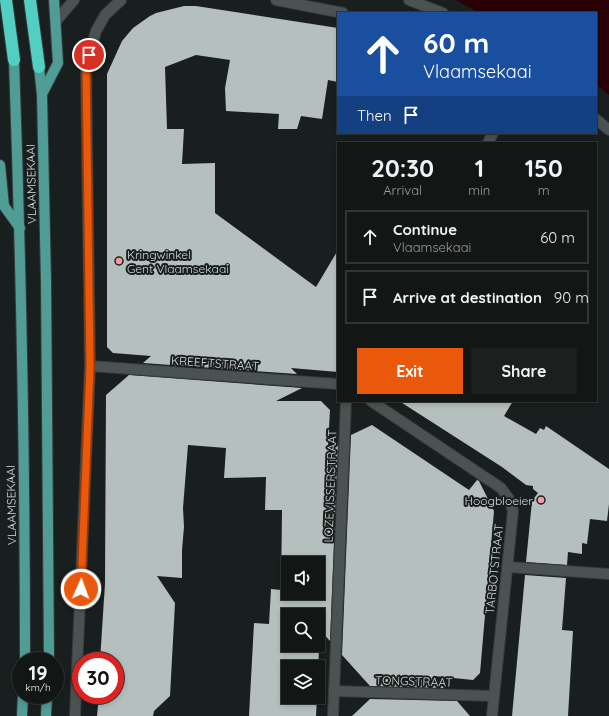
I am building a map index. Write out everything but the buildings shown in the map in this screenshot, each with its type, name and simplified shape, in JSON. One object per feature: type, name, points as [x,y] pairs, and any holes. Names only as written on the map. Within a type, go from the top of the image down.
[{"type":"highway","points":[[6,0],[14,60]]},
{"type":"highway","points":[[30,0],[39,67]]},
{"type":"main road","points":[[42,95],[58,63],[54,0]]},
{"type":"main road","name":"VLAAMSEKAAI","points":[[14,60],[20,228],[25,533],[25,652]]},
{"type":"main road","name":"VLAAMSEKAAI","points":[[39,67],[42,95],[47,304],[49,652]]},
{"type":"main road","points":[[0,165],[4,206],[20,228]]},
{"type":"main road","points":[[22,716],[23,704]]},
{"type":"main road","points":[[46,716],[47,704]]},
{"type":"street","points":[[56,21],[74,0]]},
{"type":"street","points":[[75,716],[90,366],[86,66],[96,31],[105,15],[121,0]]},
{"type":"street","points":[[276,0],[338,12]]},
{"type":"street","points":[[410,0],[440,12]]},
{"type":"street","points":[[597,120],[609,130]]},
{"type":"street","name":"KREEFTSTRAAT","points":[[90,366],[337,384]]},
{"type":"street","name":"LOZEVISSERSTRAAT","points":[[333,716],[346,402]]},
{"type":"street","name":"TARBOTSTRAAT","points":[[372,402],[501,488],[509,499],[512,511],[492,716]]},
{"type":"street","points":[[507,566],[609,574]]},
{"type":"street","name":"TONGSTRAAT","points":[[334,691],[493,696]]},
{"type":"shaded area","points":[[456,0],[609,0],[609,95],[597,85],[597,12],[477,12]]},
{"type":"place","name":"Kringwinkel Gent Vlaamsekaai","points":[[119,261]]},
{"type":"place","name":"Hoogbloeier","points":[[541,500]]},
{"type":"route","points":[[81,589],[90,366],[86,66],[89,55]]}]
